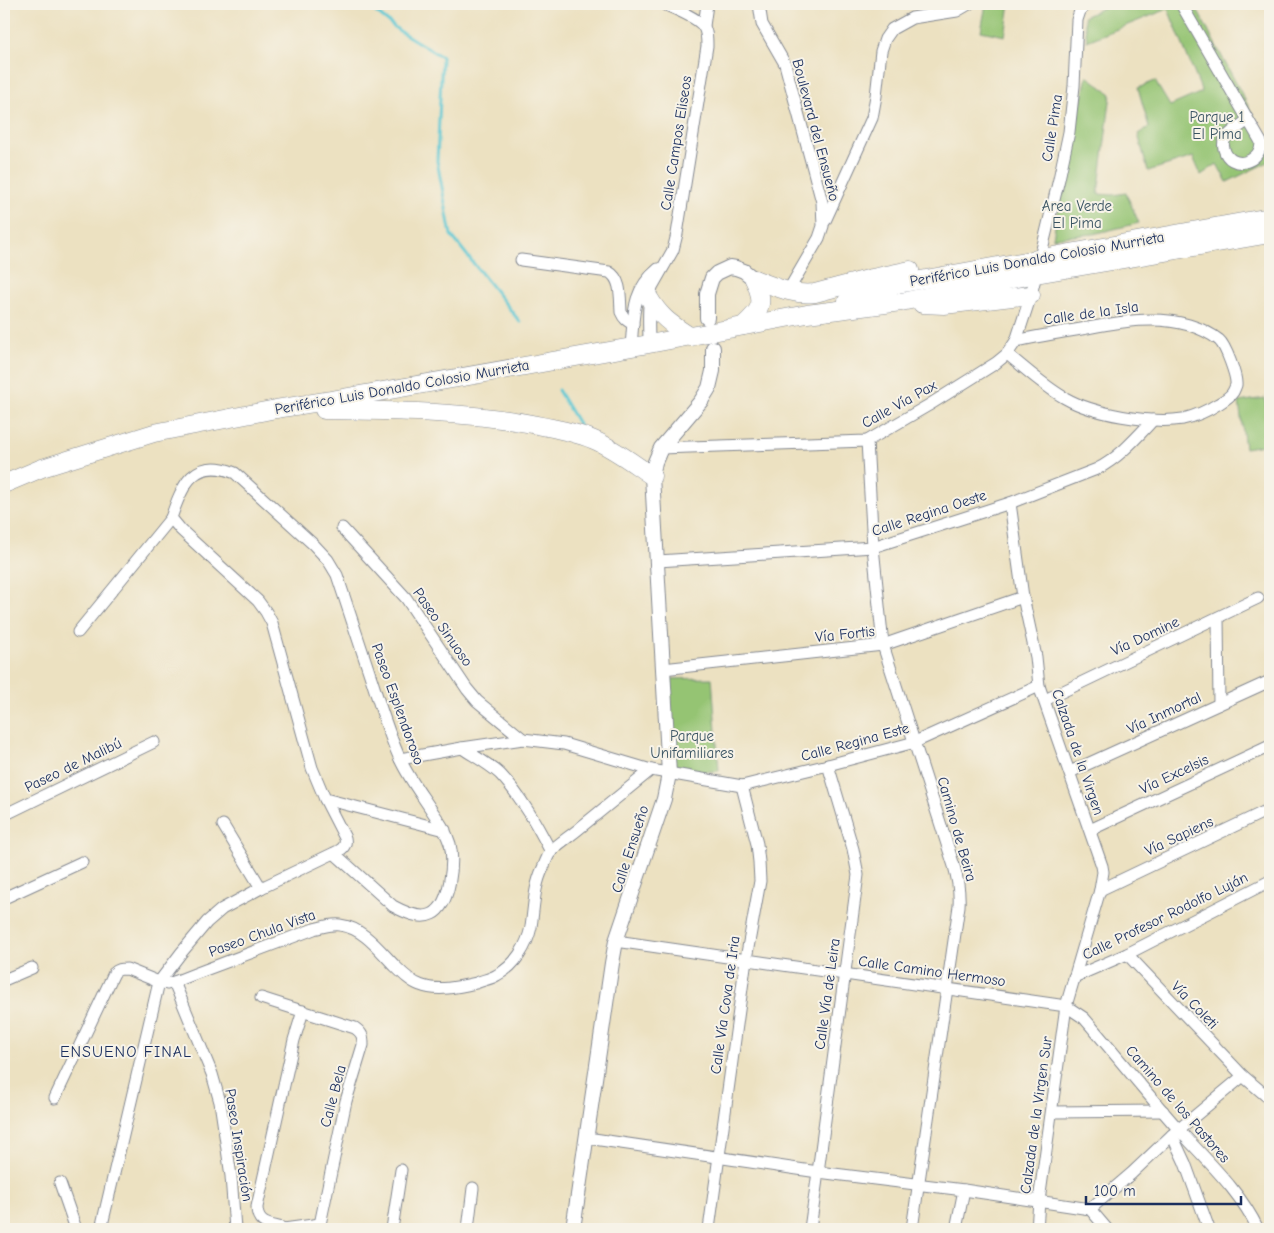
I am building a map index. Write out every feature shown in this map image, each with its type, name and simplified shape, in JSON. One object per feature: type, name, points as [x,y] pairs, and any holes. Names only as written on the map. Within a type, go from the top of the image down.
[{"type":"main road","name":"Periférico Luis Donaldo Colosio Murrieta","points":[[4,484],[42,468],[154,433],[276,409],[649,344],[807,314],[901,302],[1038,266],[1270,217]]},
{"type":"main road","name":"Periférico Luis Donaldo Colosio Murrieta","points":[[807,314],[898,284],[949,275],[1038,266],[1270,234]]},
{"type":"main road","points":[[754,279],[801,294],[815,293],[872,278],[923,268],[934,269],[949,275]]},
{"type":"main road","points":[[743,326],[760,308],[760,294],[754,279]]},
{"type":"main road","points":[[898,284],[901,302],[930,305],[944,306],[1031,295]]},
{"type":"main road","points":[[649,289],[664,319],[691,336]]},
{"type":"main road","points":[[276,409],[420,411],[500,418],[595,440],[652,476]]},
{"type":"street","points":[[664,4],[698,20],[704,26]]},
{"type":"street","name":"Calle Campos Eliseos","points":[[631,347],[637,298],[640,290],[649,289],[673,250],[677,234],[707,46],[707,35],[704,26],[707,4]]},
{"type":"street","name":"Boulevard del Ensueño","points":[[759,4],[762,24],[786,64],[822,202],[823,226],[819,238],[788,291]]},
{"type":"street","points":[[823,226],[872,118],[885,39],[892,29],[912,18],[957,11],[969,4]]},
{"type":"street","name":"Calle Pima","points":[[1038,266],[1068,132],[1074,86],[1077,20],[1080,10],[1087,4]]},
{"type":"street","points":[[1181,4],[1248,120]]},
{"type":"street","points":[[521,260],[609,272],[617,278],[621,312],[625,319],[634,324]]},
{"type":"street","name":"Calle Vía Pax","points":[[661,448],[867,440],[929,406],[1007,354],[1016,341],[1038,266]]},
{"type":"street","points":[[707,318],[707,294],[712,278],[717,273],[730,267],[744,271],[754,279]]},
{"type":"street","points":[[649,289],[649,344]]},
{"type":"street","name":"Calle de la Isla","points":[[1007,354],[1042,383],[1065,398],[1087,407],[1111,413],[1153,420],[1183,418],[1206,411],[1228,398],[1236,384],[1231,360],[1221,341],[1189,325],[1145,320],[1119,322],[1016,341]]},
{"type":"street","points":[[652,476],[661,448],[701,401],[709,388],[713,348]]},
{"type":"street","name":"Calle Regina Oeste","points":[[658,561],[874,548],[1010,503],[1106,465],[1153,420]]},
{"type":"street","name":"Camino de Beira","points":[[867,440],[883,645],[958,881],[960,894],[912,1229]]},
{"type":"street","name":"Paseo Esplendoroso","points":[[171,518],[180,491],[194,474],[205,469],[225,468],[235,473],[314,545],[328,560],[337,575],[385,720],[400,759],[445,830],[450,844],[452,857],[451,875],[443,902],[437,911],[431,915],[404,913],[393,906],[334,854]]},
{"type":"street","name":"Calle Ensueño","points":[[573,1229],[616,940],[664,798],[669,774],[652,476]]},
{"type":"street","name":"Calzada de la Virgen","points":[[1010,503],[1023,597],[1036,657],[1039,686],[1103,872],[1100,890],[1066,1006]]},
{"type":"street","points":[[78,632],[171,518],[181,530],[258,601],[272,623],[312,768],[346,842],[343,848],[334,854],[261,888],[222,909],[202,929],[167,983],[101,1229]]},
{"type":"street","name":"Paseo Sinuoso","points":[[342,528],[406,598],[467,690],[477,701],[523,738]]},
{"type":"street","name":"Vía Fortis","points":[[663,669],[883,645],[1023,597]]},
{"type":"street","name":"Vía Domine","points":[[1045,700],[1258,598]]},
{"type":"street","points":[[1218,618],[1219,704]]},
{"type":"street","name":"Vía Inmortal","points":[[1070,772],[1270,681]]},
{"type":"street","name":"Calle Regina Este","points":[[669,774],[742,786],[828,766],[915,742],[1039,686]]},
{"type":"street","points":[[400,759],[523,738],[564,744],[669,774]]},
{"type":"street","name":"Paseo de Malibú","points":[[4,815],[154,742]]},
{"type":"street","name":"Vía Excelsis","points":[[1090,830],[1270,746]]},
{"type":"street","points":[[462,748],[500,774],[537,826],[551,852]]},
{"type":"street","name":"Calle Vía de Leira","points":[[810,1229],[858,875],[853,849],[828,766]]},
{"type":"street","name":"Paseo Chula Vista","points":[[167,983],[314,929],[339,925],[358,931],[375,945],[400,972],[420,985],[444,988],[488,979],[499,974],[509,966],[519,956],[527,941],[536,887],[540,873],[551,852],[652,770]]},
{"type":"street","name":"Calle Vía Cova de Iria","points":[[709,1229],[746,959],[760,881],[760,862],[757,844],[742,786]]},
{"type":"street","points":[[325,799],[445,830]]},
{"type":"street","name":"Vía Sapiens","points":[[1100,890],[1270,809]]},
{"type":"street","points":[[223,824],[261,888]]},
{"type":"street","points":[[4,898],[82,862]]},
{"type":"street","name":"Calle Profesor Rodolfo Luján","points":[[1074,977],[1127,954],[1270,881]]},
{"type":"street","name":"Calle Camino Hermoso","points":[[616,940],[1066,1006]]},
{"type":"street","name":"Vía Coleti","points":[[1127,954],[1243,1076],[1270,1099]]},
{"type":"street","points":[[4,980],[32,968]]},
{"type":"street","points":[[55,1098],[114,973],[118,970],[127,969],[167,983]]},
{"type":"street","name":"Paseo Inspiración","points":[[167,983],[212,1074],[220,1102],[231,1176],[235,1229]]},
{"type":"street","name":"Calle Bela","points":[[261,998],[355,1028],[363,1037],[363,1045],[346,1101],[319,1227]]},
{"type":"street","name":"Camino de los Pastores","points":[[1066,1006],[1084,1018],[1163,1111],[1175,1132],[1224,1179],[1244,1205],[1258,1229]]},
{"type":"street","name":"Calzada de la Virgen Sur","points":[[1037,1229],[1039,1201],[1066,1006]]},
{"type":"street","points":[[303,1012],[294,1040],[257,1213],[263,1223],[285,1229],[319,1227]]},
{"type":"street","points":[[1090,1209],[1132,1173],[1175,1132],[1243,1076]]},
{"type":"street","points":[[1052,1112],[1163,1111]]},
{"type":"street","points":[[1175,1132],[1209,1229]]},
{"type":"street","points":[[587,1138],[1090,1209],[1108,1229]]},
{"type":"street","points":[[392,1229],[401,1170]]},
{"type":"street","points":[[60,1183],[76,1229]]},
{"type":"street","points":[[468,1229],[473,1188]]},
{"type":"street","points":[[956,1229],[964,1190]]},
{"type":"green space","points":[[986,4],[1010,4],[1005,36],[981,31]]},
{"type":"green space","name":"Parque 1 El Pima","points":[[1111,4],[1171,4],[1169,8],[1177,4],[1194,4],[1270,147],[1270,161],[1227,182],[1217,164],[1201,175],[1193,157],[1148,171],[1138,134],[1149,127],[1138,88],[1155,81],[1170,106],[1202,92],[1168,9],[1087,41],[1084,17]]},
{"type":"green space","name":"Area Verde El Pima","points":[[1087,76],[1111,94],[1098,194],[1113,195],[1126,193],[1139,223],[1093,234],[1053,238],[1062,188]]},
{"type":"green space","points":[[1265,398],[1270,444],[1245,448],[1239,402]]},
{"type":"green space","name":"Parque Unifamiliares","points":[[712,678],[719,771],[669,773],[664,679]]},
{"type":"waterway","points":[[366,4],[398,30],[442,57],[437,161],[451,235],[520,322]]},
{"type":"waterway","points":[[558,390],[580,427]]},
{"type":"district","name":"ENSUENO FINAL","points":[[126,1052]]}]
